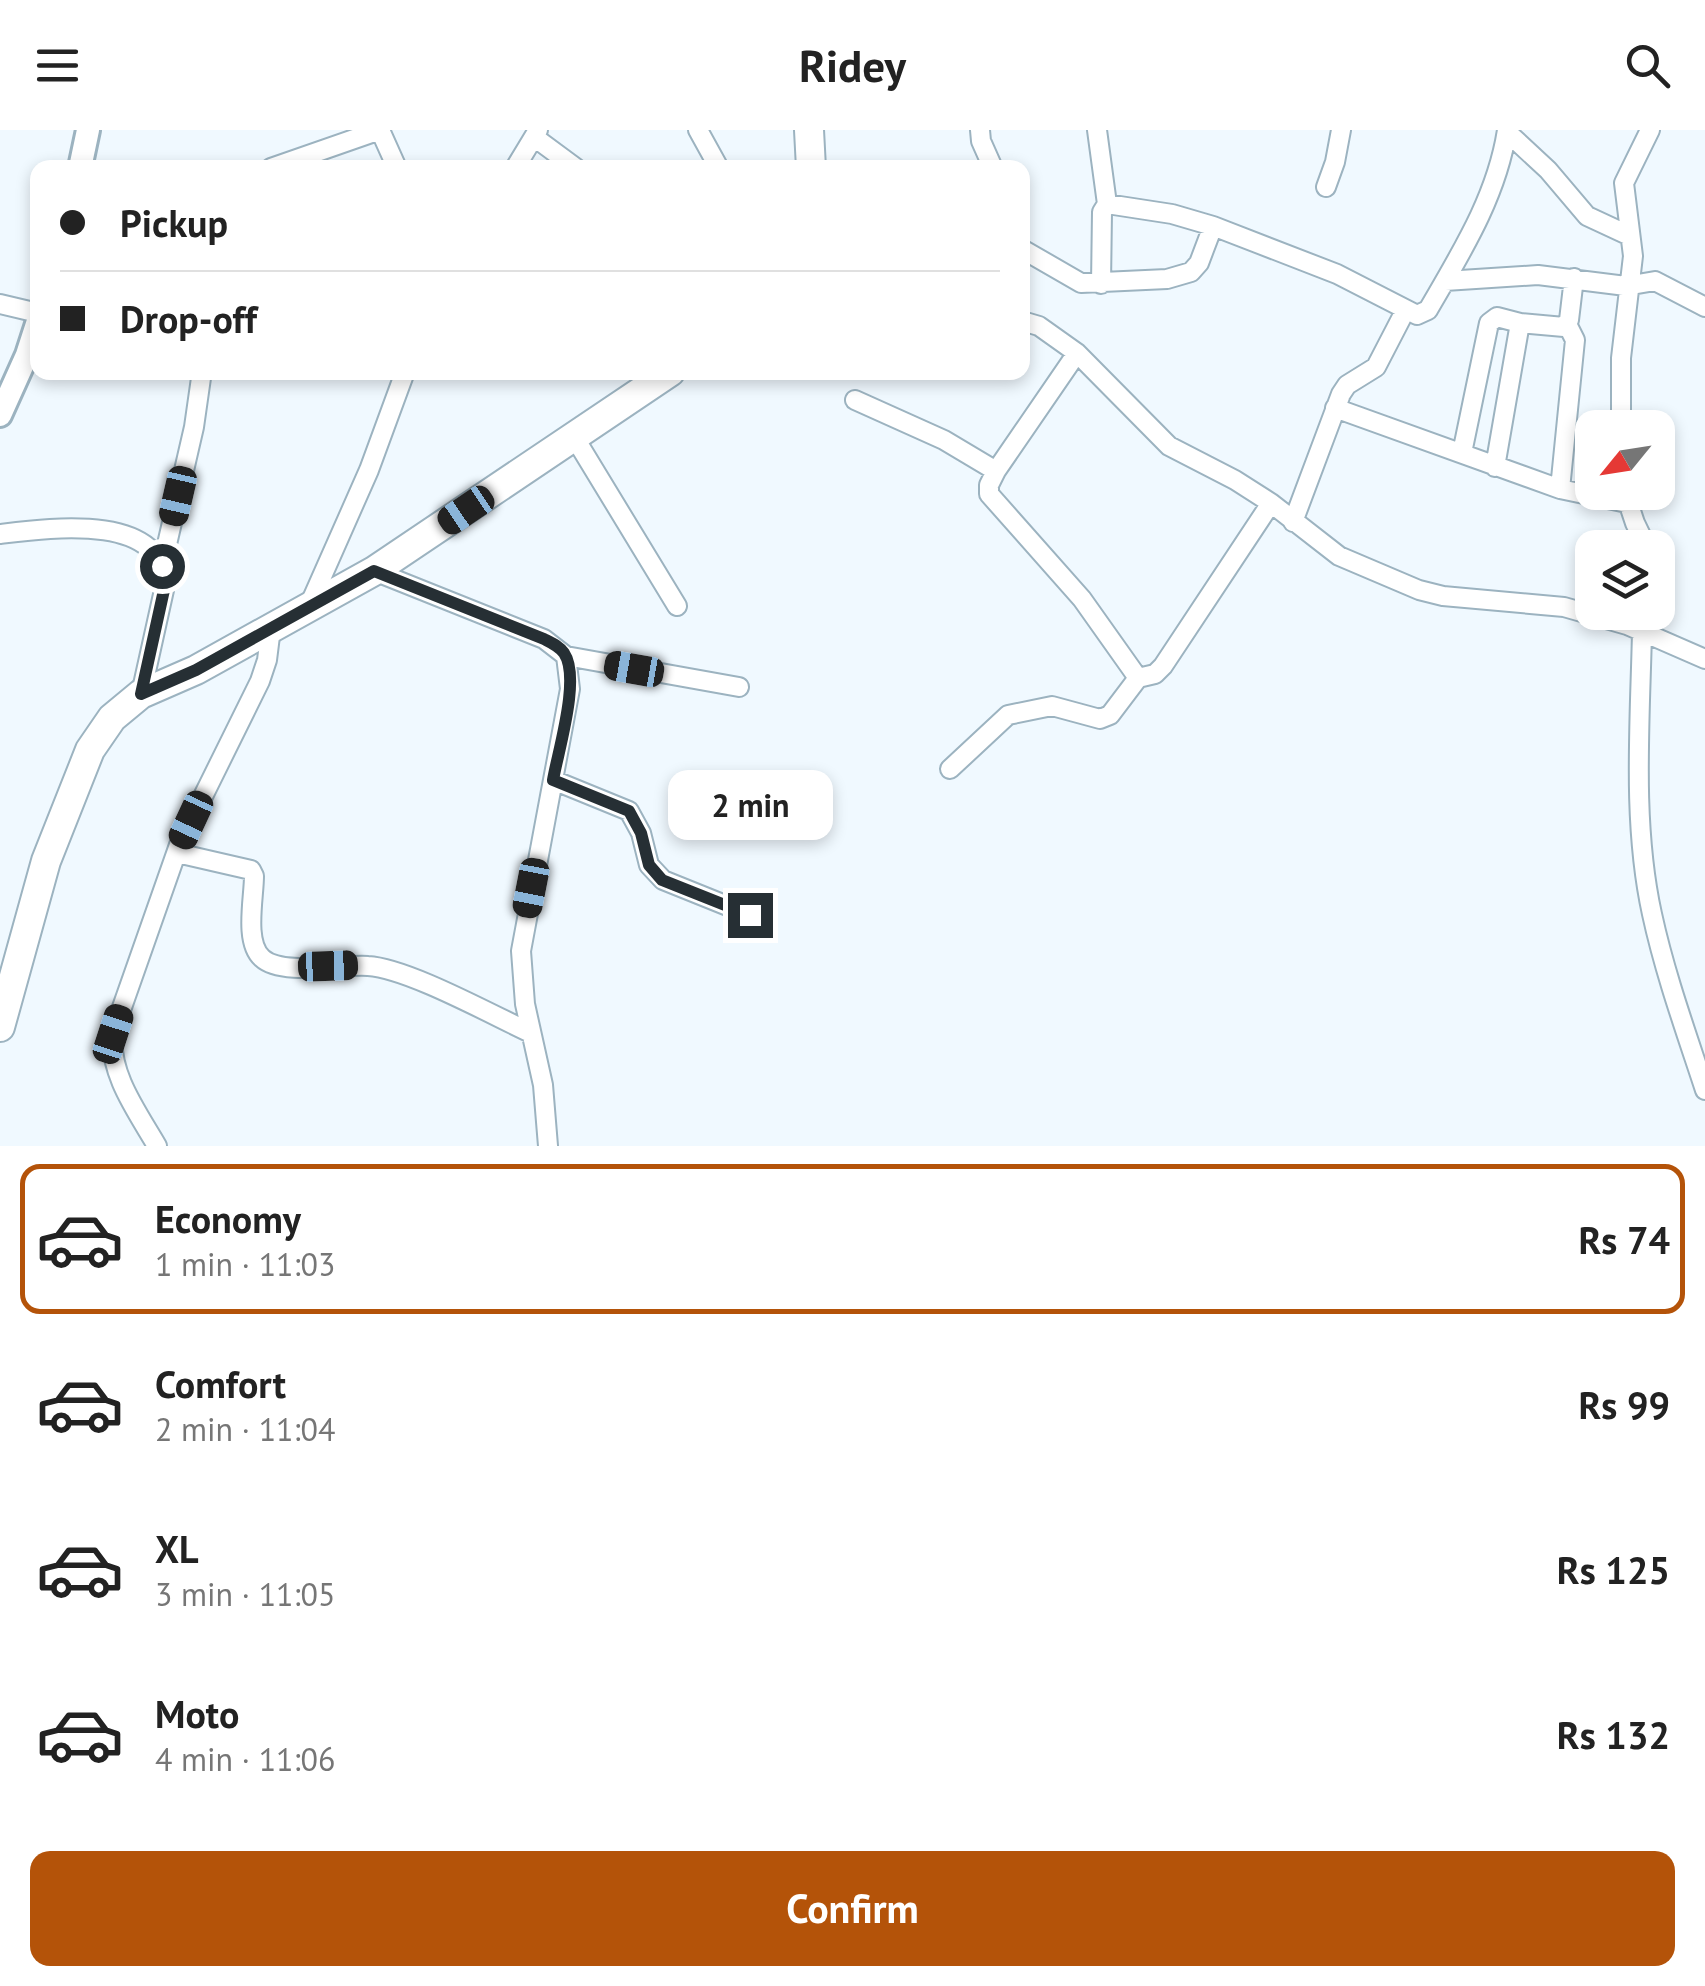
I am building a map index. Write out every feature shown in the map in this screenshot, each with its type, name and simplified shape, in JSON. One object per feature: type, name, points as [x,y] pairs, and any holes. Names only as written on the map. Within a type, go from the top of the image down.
[{"type":"highway","points":[[809,130],[811,160]]},
{"type":"highway","points":[[0,1025],[46,861],[90,750],[112,718],[141,694],[196,670],[374,571],[658,380]]},
{"type":"main road","points":[[82,160],[88,130]]},
{"type":"main road","points":[[0,415],[30,345]]},
{"type":"street","points":[[294,160],[380,130],[393,160]]},
{"type":"street","points":[[698,130],[715,160]]},
{"type":"street","points":[[980,130],[989,160]]},
{"type":"street","points":[[1097,130],[1108,204],[1102,212],[1101,284]]},
{"type":"street","points":[[1326,187],[1336,162],[1341,130]]},
{"type":"street","points":[[1621,410],[1631,286],[1624,182],[1650,130]]},
{"type":"street","points":[[1108,204],[1172,214],[1213,226],[1337,274],[1417,315],[1424,313],[1444,281],[1484,207],[1507,131]]},
{"type":"street","points":[[1507,131],[1548,170],[1587,216],[1630,236]]},
{"type":"street","points":[[520,160],[536,134],[567,160]]},
{"type":"street","points":[[1030,255],[1081,282],[1167,279],[1191,272],[1199,263],[1213,226]]},
{"type":"street","points":[[1444,281],[1538,274],[1631,286],[1655,281],[1705,307]]},
{"type":"street","points":[[1560,489],[1575,340],[1566,324],[1574,278]]},
{"type":"street","points":[[0,304],[30,314]]},
{"type":"street","points":[[1293,522],[1347,385],[1376,367],[1404,310]]},
{"type":"street","points":[[1462,452],[1489,323],[1496,317],[1558,328],[1566,324]]},
{"type":"street","points":[[1495,467],[1520,322]]},
{"type":"street","points":[[1030,323],[1077,353],[1158,438],[1185,457],[1235,480],[1271,503],[1338,556],[1419,590],[1470,599],[1575,608]]},
{"type":"street","points":[[1077,353],[996,471],[988,485],[989,494],[1082,600],[1138,678]]},
{"type":"street","points":[[141,694],[164,590],[162,566],[194,427],[201,380]]},
{"type":"street","points":[[308,608],[369,470],[402,380]]},
{"type":"street","points":[[855,400],[944,440],[996,471]]},
{"type":"street","points":[[1335,408],[1495,467],[1575,491]]},
{"type":"street","points":[[574,435],[678,606]]},
{"type":"street","points":[[950,769],[1008,716],[1052,706],[1100,719],[1110,715],[1138,678],[1156,674],[1163,666],[1271,503]]},
{"type":"street","points":[[0,534],[56,527],[94,530],[142,542],[162,566]]},
{"type":"street","points":[[374,571],[544,639],[566,656],[738,688]]},
{"type":"street","points":[[151,1142],[112,1047],[148,926],[176,853],[260,682],[271,628]]},
{"type":"street","points":[[1644,630],[1639,766],[1651,912],[1705,1090]]},
{"type":"street","points":[[1657,630],[1705,659]]},
{"type":"street","points":[[548,1146],[542,1085],[525,1004],[522,951],[570,689],[566,656]]},
{"type":"street","points":[[553,780],[629,811],[641,833],[649,865],[662,880],[750,915]]},
{"type":"street","points":[[176,853],[251,870],[253,940],[256,951],[270,964],[291,968],[384,968],[531,1033]]},
{"type":"route","points":[[162,566],[164,590],[141,694],[196,670],[374,571],[544,639],[559,648],[570,668],[570,689],[553,780],[629,811],[641,833],[649,865],[662,880],[750,915]]}]
